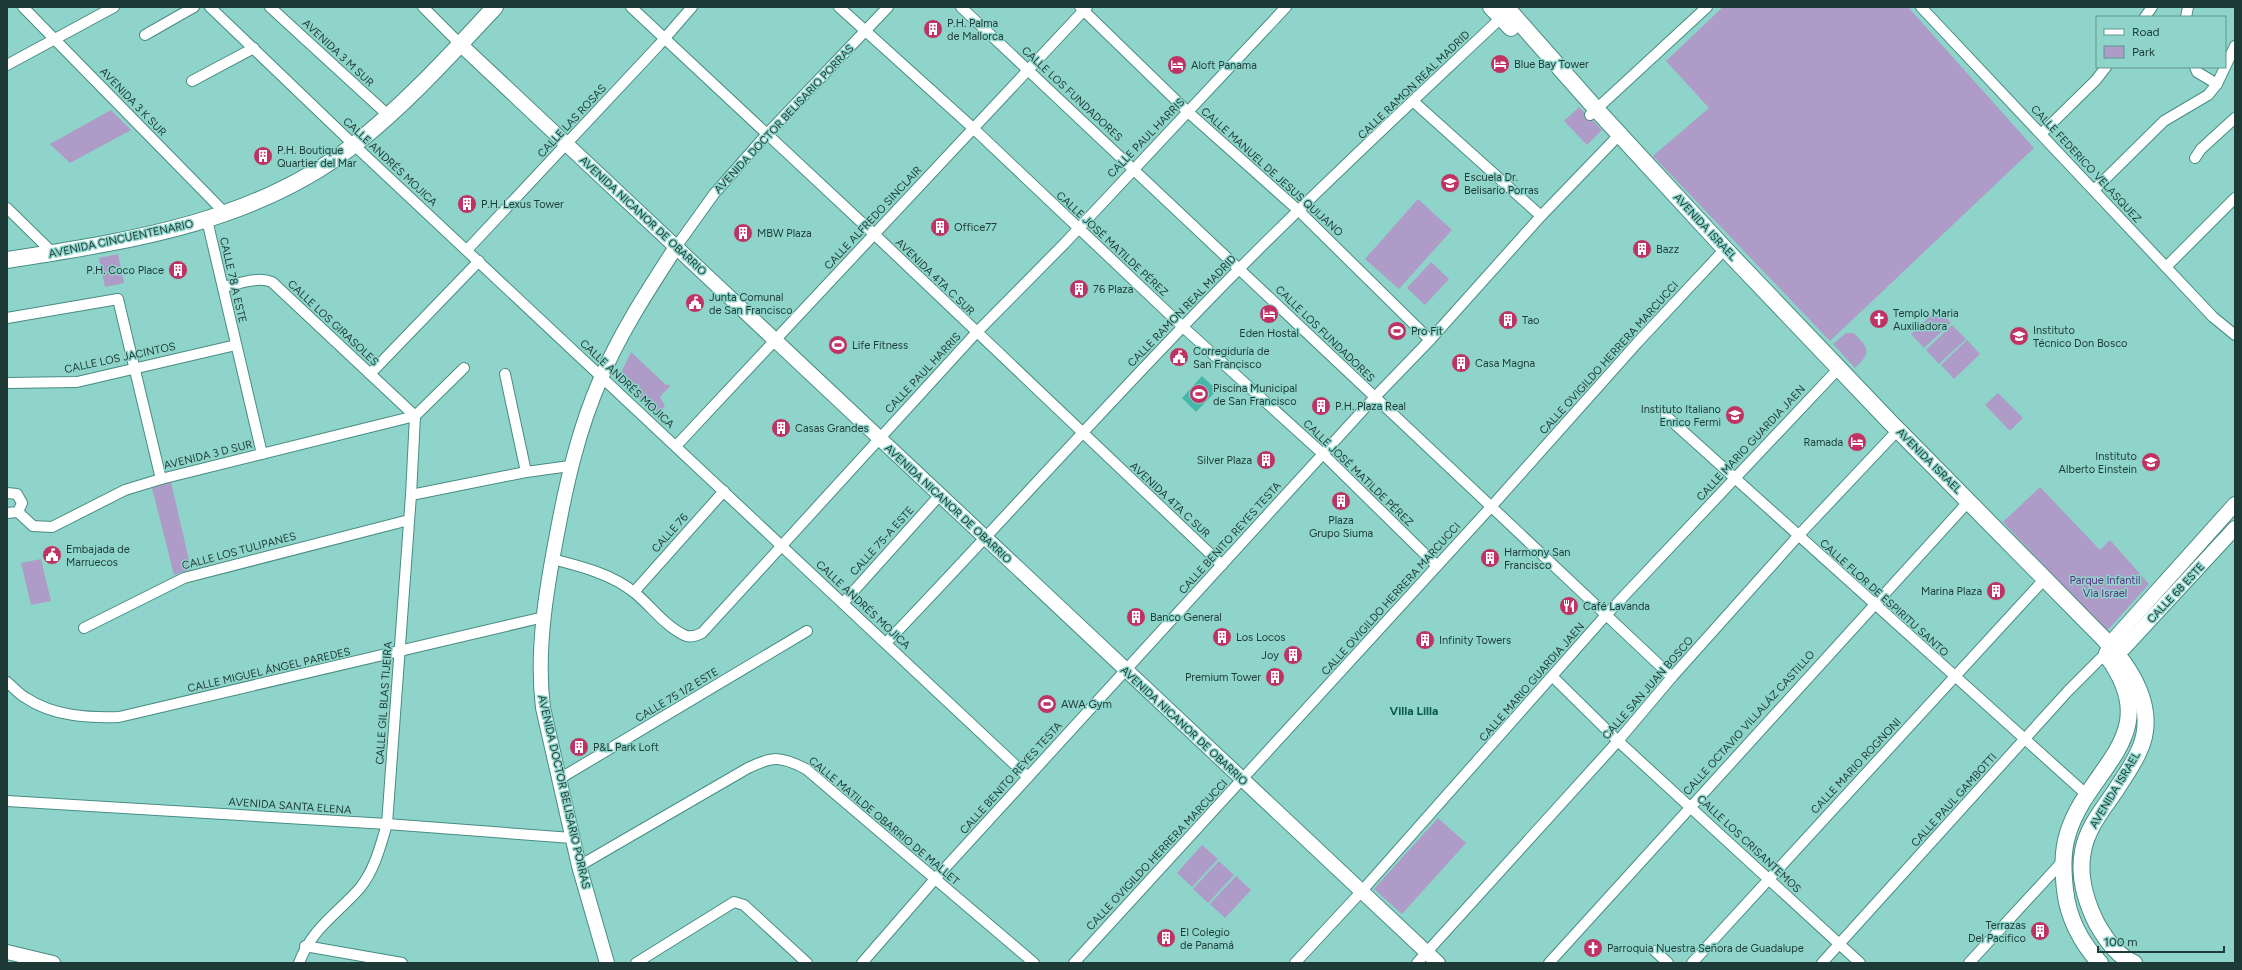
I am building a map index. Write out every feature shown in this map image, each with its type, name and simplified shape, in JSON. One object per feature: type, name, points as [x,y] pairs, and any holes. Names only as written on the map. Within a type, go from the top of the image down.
[{"type":"main road","name":"AVENIDA CINCUENTENARIO","points":[[7,260],[53,253],[174,230],[226,214],[265,198],[303,179],[354,145],[389,116],[494,7]]},
{"type":"main road","name":"AVENIDA ISRAEL","points":[[1502,10],[1593,112],[1722,252],[1895,433],[2131,673],[2141,695],[2145,709],[2144,730],[2137,754],[2099,813],[2088,835],[2083,852],[2083,879],[2085,898],[2106,941],[2134,963]]},
{"type":"main road","name":"AVENIDA NICANOR DE OBARRIO","points":[[460,44],[879,438],[985,540],[1438,963]]},
{"type":"main road","name":"AVENIDA DOCTOR BELISARIO PORRAS","points":[[607,963],[579,866],[543,708],[540,685],[544,617],[552,559],[570,466],[601,377],[636,310],[676,247]]},
{"type":"main road","name":"AVENIDA ISRAEL","points":[[1966,504],[2039,585],[2109,651],[2124,688],[2128,718],[2124,738],[2115,757],[2087,795],[2068,833],[2063,861],[2067,905],[2080,938],[2094,961]]},
{"type":"main road","points":[[2109,651],[2114,639],[2235,504]]},
{"type":"main road","name":"CALLE 68 ESTE","points":[[2109,651],[2124,648],[2235,528]]},
{"type":"main road","points":[[7,952],[53,963]]},
{"type":"street","name":"AVENIDA 3 K SUR","points":[[23,7],[226,214]]},
{"type":"street","points":[[7,65],[54,38],[114,7]]},
{"type":"street","points":[[145,35],[194,7]]},
{"type":"street","name":"CALLE ANDRÉS MOJICA","points":[[210,7],[354,145],[1028,777]]},
{"type":"street","name":"AVENIDA 3 M SUR","points":[[270,7],[389,116]]},
{"type":"street","points":[[423,7],[460,44]]},
{"type":"street","name":"AVENIDA 4TA C SUR","points":[[631,7],[766,135],[874,234],[976,333],[1222,565]]},
{"type":"street","name":"CALLE LAS ROSAS","points":[[467,250],[658,46],[692,7]]},
{"type":"street","name":"CALLE JOSÉ MATILDE PÉREZ","points":[[839,7],[973,128],[1183,327],[1323,454],[1437,566]]},
{"type":"street","name":"AVENIDA DOCTOR BELISARIO PORRAS","points":[[676,247],[714,194],[766,135],[888,7]]},
{"type":"street","name":"CALLE LOS FUNDADORES","points":[[962,7],[1374,398],[1672,677]]},
{"type":"street","name":"CALLE PAUL HARRIS","points":[[552,559],[600,574],[634,592],[660,617],[684,636],[693,637],[702,633],[781,544],[976,333],[1078,229],[1133,168],[1188,112],[1286,7]]},
{"type":"street","points":[[1593,112],[1707,7]]},
{"type":"street","name":"CALLE FEDERICO VELASQUEZ","points":[[1921,7],[2042,133],[2213,317],[2235,335]]},
{"type":"street","points":[[2146,16],[2152,7]]},
{"type":"street","name":"CALLE ALFREDO SINCLAIR","points":[[676,446],[1029,69],[1084,8]]},
{"type":"street","name":"CALLE MANUEL DE JESUS QUIJANO","points":[[1084,8],[1188,112],[1299,211],[1430,340]]},
{"type":"street","name":"CALLE RAMON REAL MADRID","points":[[886,643],[985,540],[1082,432],[1239,269],[1414,102],[1502,10]]},
{"type":"street","points":[[2226,65],[2235,46]]},
{"type":"street","points":[[192,81],[254,48]]},
{"type":"street","points":[[2042,133],[2096,80],[2105,68]]},
{"type":"street","points":[[2195,68],[2197,72],[2217,84]]},
{"type":"street","points":[[2094,190],[2164,121],[2208,95],[2217,84],[2225,68]]},
{"type":"street","points":[[1414,102],[1540,216]]},
{"type":"street","points":[[2195,158],[2201,149],[2235,118]]},
{"type":"street","name":"CALLE BENITO REYES TESTA","points":[[862,963],[935,879],[1125,670],[1374,398],[1430,340],[1540,216],[1617,137]]},
{"type":"street","points":[[2166,267],[2235,198]]},
{"type":"street","points":[[7,208],[53,253]]},
{"type":"street","name":"CALLE 78 A ESTE","points":[[207,220],[262,454]]},
{"type":"street","name":"CALLE OVIGILDO HERRERA MARCUCCI","points":[[1074,963],[1243,780],[1638,342],[1722,252]]},
{"type":"street","points":[[370,374],[479,262]]},
{"type":"street","name":"CALLE LOS GIRASOLES","points":[[223,287],[259,280],[272,282],[415,416]]},
{"type":"street","points":[[7,318],[118,299],[133,369],[161,479]]},
{"type":"street","name":"CALLE LOS JACINTOS","points":[[7,383],[77,382],[236,345]]},
{"type":"street","points":[[415,416],[464,368]]},
{"type":"street","name":"CALLE MARIO GUARDIA JAEN","points":[[1296,963],[1606,616],[1835,371]]},
{"type":"street","points":[[505,374],[526,472]]},
{"type":"street","name":"AVENIDA 3 D SUR","points":[[18,512],[33,526],[52,527],[125,490],[161,479],[415,416]]},
{"type":"street","name":"CALLE GIL BLAS TIJEIRA","points":[[299,963],[305,946],[364,882],[376,864],[387,824],[411,495],[415,416]]},
{"type":"street","name":"CALLE FLOR DE ESPIRITU SANTO","points":[[1666,416],[1954,677],[2087,795]]},
{"type":"street","name":"CALLE SAN JUAN BOSCO","points":[[1417,963],[1618,741],[1672,677],[1798,536],[1895,433]]},
{"type":"street","points":[[411,495],[526,472],[570,466]]},
{"type":"street","name":"CALLE 76","points":[[634,592],[724,491]]},
{"type":"street","points":[[7,493],[14,493],[19,496],[21,506],[18,512],[7,513]]},
{"type":"street","name":"CALLE 75-A ESTE","points":[[843,603],[939,496]]},
{"type":"street","name":"CALLE OCTAVIO VILLALÁZ CASTILLO","points":[[1548,963],[1966,504]]},
{"type":"street","name":"CALLE LOS TULIPANES","points":[[84,628],[184,578],[409,520]]},
{"type":"street","name":"CALLE MARIO ROGNONI","points":[[1692,963],[2039,585]]},
{"type":"street","name":"CALLE MIGUEL ÁNGEL PAREDES","points":[[7,682],[26,698],[47,708],[88,718],[119,717],[544,617]]},
{"type":"street","name":"CALLE 75 1/2 ESTE","points":[[559,779],[808,631]]},
{"type":"street","name":"CALLE PAUL GAMBOTTI","points":[[1822,963],[2068,691],[2109,651]]},
{"type":"street","name":"CALLE LOS CRISANTEMOS","points":[[1553,677],[1618,741],[1840,943],[1860,963]]},
{"type":"street","name":"CALLE MATILDE OBARRIO DE MALLET","points":[[579,866],[748,768],[767,759],[786,759],[806,769],[1034,963]]},
{"type":"street","name":"AVENIDA SANTA ELENA","points":[[7,801],[387,824],[572,838]]},
{"type":"street","points":[[1969,963],[2063,861]]},
{"type":"street","points":[[636,963],[734,902],[744,905],[807,963]]},
{"type":"street","points":[[305,946],[402,963]]},
{"type":"street","points":[[1655,951],[1668,963]]},
{"type":"green space","points":[[1723,7],[1908,7],[2034,148],[1830,341],[1653,156],[1709,108],[1666,61]]},
{"type":"green space","points":[[1579,107],[1602,130],[1587,145],[1564,121]]},
{"type":"green space","points":[[111,110],[131,130],[70,163],[50,144]]},
{"type":"green space","points":[[1418,199],[1452,230],[1399,289],[1365,259]]},
{"type":"green space","points":[[118,254],[124,283],[105,287],[99,258]]},
{"type":"green space","points":[[1431,262],[1449,279],[1425,305],[1407,288]]},
{"type":"green space","points":[[1938,309],[1951,323],[1924,348],[1911,334]]},
{"type":"green space","points":[[1952,325],[1966,339],[1939,364],[1926,350]]},
{"type":"green space","points":[[1846,333],[1854,333],[1863,343],[1866,350],[1864,358],[1855,368],[1833,344]]},
{"type":"green space","points":[[1967,340],[1980,354],[1954,379],[1941,365]]},
{"type":"green space","points":[[631,352],[666,385],[668,384],[670,386],[660,397],[665,406],[657,415],[618,379]]},
{"type":"green space","points":[[1998,393],[2023,418],[2010,431],[1985,405]]},
{"type":"green space","points":[[171,482],[191,569],[174,575],[152,488]]},
{"type":"green space","name":"Parque Infantil Via Israel","points":[[2040,487],[2100,550],[2110,540],[2149,584],[2106,632],[2003,522]]},
{"type":"green space","points":[[41,559],[51,601],[31,605],[21,563]]},
{"type":"green space","points":[[1438,818],[1466,843],[1402,914],[1374,889]]},
{"type":"green space","points":[[1202,845],[1218,859],[1192,887],[1177,873]]},
{"type":"green space","points":[[1219,861],[1234,875],[1208,903],[1193,889]]},
{"type":"green space","points":[[1236,876],[1251,890],[1225,918],[1210,904]]},
{"type":"shaded area","name":"Piscina Municipal de San Francisco","points":[[1202,376],[1217,390],[1196,412],[1182,398]]},
{"type":"place","name":"P.H. Palma de Mallorca","points":[[933,29]]},
{"type":"place","name":"Blue Bay Tower","points":[[1500,64]]},
{"type":"place","name":"Aloft Panama","points":[[1177,65]]},
{"type":"place","name":"P.H. Boutique Quartier del Mar","points":[[263,156]]},
{"type":"place","name":"Escuela Dr. Belisario Porras","points":[[1450,183]]},
{"type":"place","name":"P.H. Lexus Tower","points":[[467,204]]},
{"type":"place","name":"Office77","points":[[940,227]]},
{"type":"place","name":"MBW Plaza","points":[[743,233]]},
{"type":"place","name":"Bazz","points":[[1642,249]]},
{"type":"place","name":"P.H. Coco Place","points":[[178,270]]},
{"type":"place","name":"76 Plaza","points":[[1079,289]]},
{"type":"place","name":"Junta Comunal de San Francisco","points":[[695,303]]},
{"type":"place","name":"Eden Hostal","points":[[1269,314]]},
{"type":"place","name":"Templo Maria Auxiliadora","points":[[1879,319]]},
{"type":"place","name":"Tao","points":[[1508,320]]},
{"type":"place","name":"Pro Fit","points":[[1397,331]]},
{"type":"place","name":"Instituto Técnico Don Bosco","points":[[2019,336]]},
{"type":"place","name":"Life Fitness","points":[[838,345]]},
{"type":"place","name":"Corregiduría de San Francisco","points":[[1179,357]]},
{"type":"place","name":"Casa Magna","points":[[1461,363]]},
{"type":"place","name":"Piscina Municipal de San Francisco","points":[[1199,394]]},
{"type":"place","name":"P.H. Plaza Real","points":[[1321,406]]},
{"type":"place","name":"Instituto Italiano Enrico Fermi","points":[[1735,415]]},
{"type":"place","name":"Casas Grandes","points":[[781,428]]},
{"type":"place","name":"Ramada","points":[[1857,442]]},
{"type":"place","name":"Silver Plaza","points":[[1266,460]]},
{"type":"place","name":"Instituto Alberto Einstein","points":[[2151,462]]},
{"type":"place","name":"Plaza Grupo Siuma","points":[[1341,501]]},
{"type":"place","name":"Embajada de Marruecos","points":[[52,555]]},
{"type":"place","name":"Harmony San Francisco","points":[[1490,558]]},
{"type":"place","name":"Marina Plaza","points":[[1996,591]]},
{"type":"place","name":"Café Lavanda","points":[[1569,606]]},
{"type":"place","name":"Banco General","points":[[1136,617]]},
{"type":"place","name":"Los Locos","points":[[1222,637]]},
{"type":"place","name":"Infinity Towers","points":[[1425,640]]},
{"type":"place","name":"Joy","points":[[1293,655]]},
{"type":"place","name":"Premium Tower","points":[[1275,677]]},
{"type":"place","name":"AWA Gym","points":[[1047,704]]},
{"type":"place","name":"P&L Park Loft","points":[[579,747]]},
{"type":"place","name":"Terrazas Del Pacifico","points":[[2040,931]]},
{"type":"place","name":"El Colegio de Panamá","points":[[1166,938]]},
{"type":"place","name":"Parroquia Nuestra Señora de Guadalupe","points":[[1593,948]]},
{"type":"district","name":"Villa Lilla","points":[[1414,711]]}]
